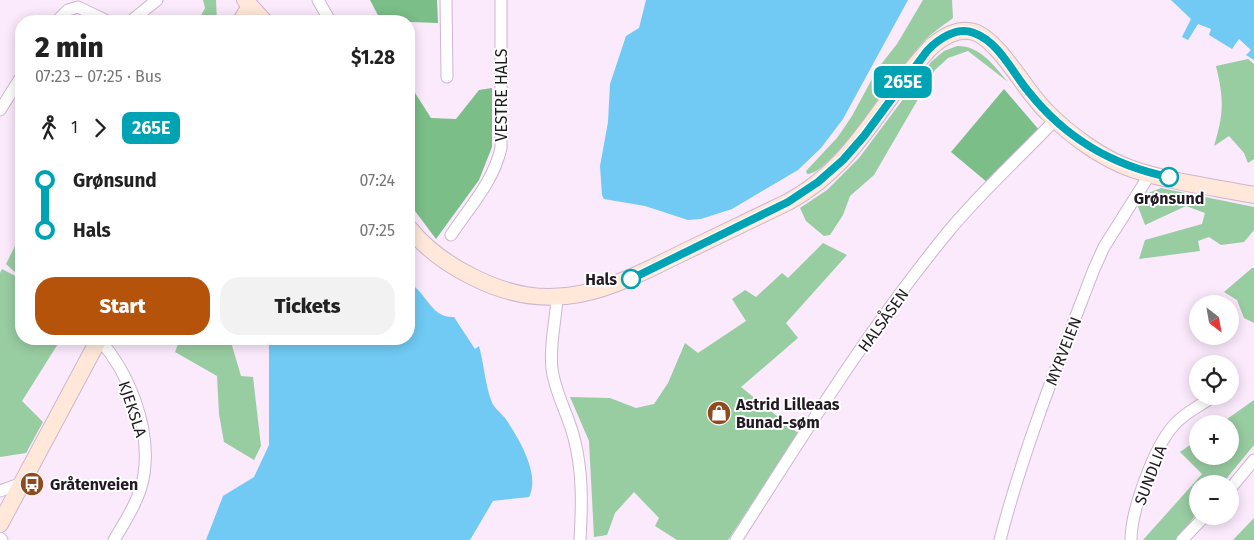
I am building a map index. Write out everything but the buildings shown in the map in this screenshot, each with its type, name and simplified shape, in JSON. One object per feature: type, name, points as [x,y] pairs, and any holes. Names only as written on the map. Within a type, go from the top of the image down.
[{"type":"street","points":[[138,15],[157,0]]},
{"type":"street","points":[[318,0],[327,15]]},
{"type":"street","points":[[446,0],[447,77]]},
{"type":"street","name":"VESTRE HALS","points":[[451,235],[486,189],[501,148],[501,0]]},
{"type":"street","points":[[248,3],[257,15]]},
{"type":"street","points":[[243,15],[248,3]]},
{"type":"street","points":[[63,15],[68,10],[78,7],[95,15]]},
{"type":"street","points":[[415,234],[436,255],[478,280],[506,291],[557,297],[586,294],[633,278],[802,193],[843,160],[927,51],[949,34],[963,31],[972,32],[990,43],[1033,98],[1055,120],[1088,145],[1119,164],[1150,174],[1254,195]]},
{"type":"street","points":[[0,110],[15,86]]},
{"type":"street","name":"HALSÅSEN","points":[[736,540],[866,342],[932,252],[950,229],[1055,120]]},
{"type":"street","name":"MYRVEIEN","points":[[1000,540],[1014,485],[1029,441],[1094,269],[1104,246],[1150,174]]},
{"type":"street","points":[[557,297],[556,320],[551,346],[552,369],[558,394],[574,436],[580,463],[582,489],[580,540]]},
{"type":"street","points":[[0,524],[96,345]]},
{"type":"street","name":"KJEKSLA","points":[[104,345],[116,359],[139,417],[145,452],[144,474],[139,493],[114,540]]},
{"type":"street","name":"SUNDLIA","points":[[1131,540],[1132,524],[1160,445],[1175,423],[1201,405]]},
{"type":"street","points":[[1239,478],[1254,460]]},
{"type":"street","points":[[0,491],[22,483]]},
{"type":"street","points":[[1182,540],[1196,525]]},
{"type":"green space","points":[[203,0],[216,0],[217,15],[201,15],[205,8]]},
{"type":"green space","points":[[370,0],[437,0],[438,23],[415,22],[415,15],[378,15]]},
{"type":"green space","points":[[923,0],[952,0],[953,18],[922,44],[848,141],[818,170],[807,174],[806,171],[837,138],[852,116],[878,68],[897,44]]},
{"type":"green space","points":[[957,46],[973,49],[980,53],[992,63],[1008,82],[968,51],[948,58],[935,70],[874,175],[850,196],[843,215],[830,235],[824,236],[806,221],[800,208],[827,190],[859,158],[931,62],[944,51]]},
{"type":"green space","points":[[1248,59],[1254,64],[1254,159],[1248,163],[1244,153],[1229,136],[1214,146],[1220,125],[1222,106],[1216,66]]},
{"type":"green space","points":[[492,88],[492,147],[479,180],[436,239],[415,211],[415,93],[431,118],[456,119],[479,90]]},
{"type":"green space","points":[[1004,89],[1040,131],[988,183],[951,152]]},
{"type":"green space","points":[[1161,188],[1254,207],[1254,230],[1244,242],[1221,245],[1209,237],[1198,241],[1200,251],[1139,259],[1145,240],[1202,224],[1205,213],[1186,206],[1145,225],[1137,204],[1146,194]]},
{"type":"green space","points":[[823,243],[847,255],[786,323],[798,338],[741,387],[798,433],[728,540],[677,540],[655,526],[659,518],[634,492],[615,513],[607,535],[594,537],[589,441],[570,397],[610,398],[636,408],[654,404],[668,383],[685,343],[698,353],[746,321],[732,299],[745,290],[756,297],[782,273],[788,278]]},
{"type":"green space","points":[[15,246],[15,272],[6,264]]},
{"type":"green space","points":[[1254,268],[1254,323],[1244,318],[1239,305],[1239,295],[1229,295],[1224,292]]},
{"type":"green space","points":[[2,269],[15,276],[15,345],[57,345],[22,401],[43,422],[26,453],[0,457],[0,273]]},
{"type":"green space","points":[[178,345],[232,345],[241,376],[253,377],[261,446],[254,460],[224,442],[219,414],[217,376],[175,352]]},
{"type":"green space","points":[[1254,400],[1254,445],[1239,463],[1239,415],[1233,415]]},
{"type":"green space","points":[[1189,446],[1189,461],[1180,452]]},
{"type":"green space","points":[[1193,465],[1238,465],[1229,475],[1202,474]]},
{"type":"green space","points":[[1189,489],[1189,524],[1179,540],[1143,540]]},
{"type":"green space","points":[[1254,518],[1254,540],[1233,540]]},
{"type":"water","points":[[646,0],[908,0],[843,119],[821,148],[798,170],[732,209],[701,219],[688,220],[645,206],[604,199],[602,195],[600,166],[608,122],[610,84],[626,36],[639,28]]},
{"type":"water","points":[[1171,0],[1254,0],[1254,60],[1246,55],[1251,50],[1239,39],[1232,49],[1209,35],[1211,29],[1198,24],[1188,40],[1182,37],[1191,19]]},
{"type":"water","points":[[415,287],[439,313],[454,317],[475,349],[479,346],[492,403],[505,418],[521,445],[530,467],[532,488],[529,497],[493,501],[470,540],[206,540],[223,496],[254,477],[269,445],[269,345],[415,345]]},
{"type":"bus line","name":"265E","points":[[631,279],[788,202],[818,182],[843,160],[864,136],[927,51],[949,34],[959,31],[976,33],[990,43],[1027,90],[1047,112],[1072,134],[1119,164],[1150,174],[1169,177]]},
{"type":"place","name":"Grønsund","points":[[1169,177]]},
{"type":"place","name":"Hals","points":[[631,279]]},
{"type":"place","name":"Astrid Lilleaas Bunad-søm","points":[[719,413]]},
{"type":"place","name":"Gråtenveien","points":[[32,484]]}]
